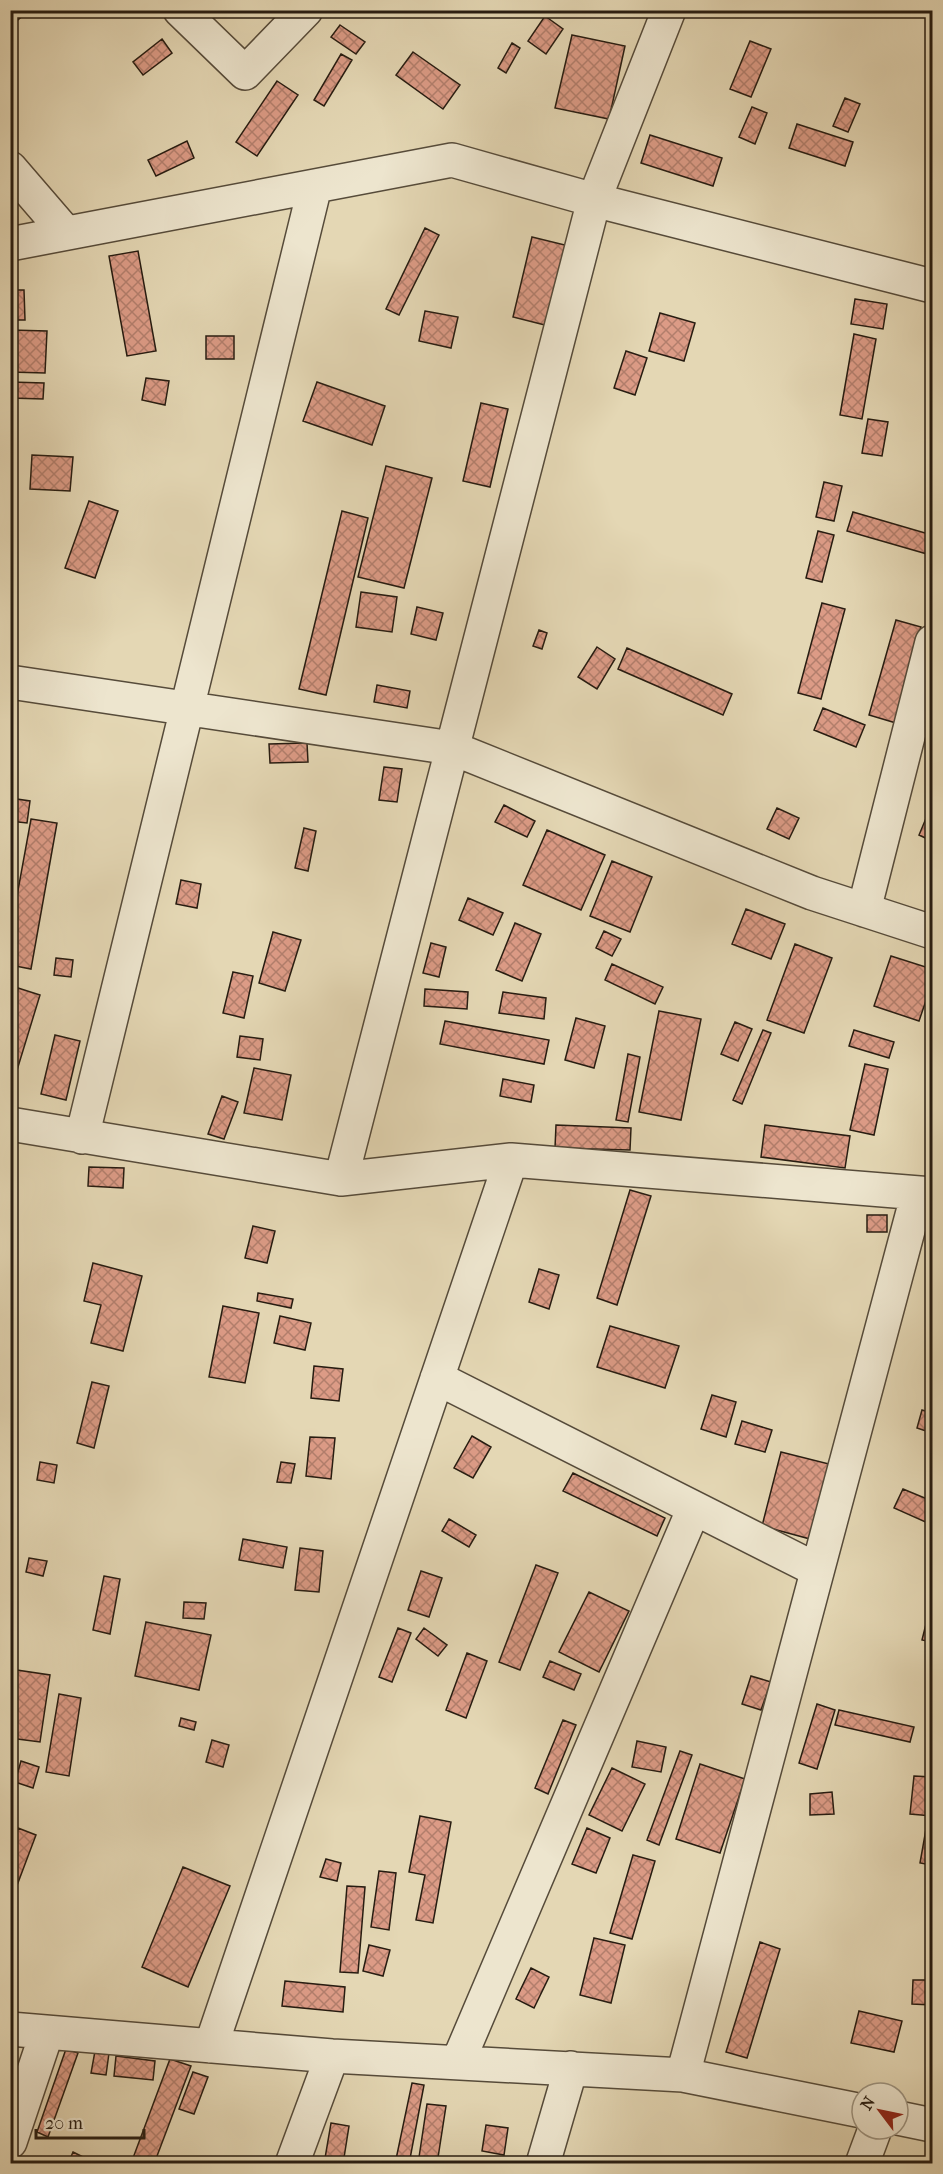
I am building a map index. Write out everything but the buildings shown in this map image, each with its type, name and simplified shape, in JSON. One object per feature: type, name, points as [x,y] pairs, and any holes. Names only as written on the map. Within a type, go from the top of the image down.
[{"type":"street","points":[[180,10],[245,73],[306,10]]},
{"type":"street","points":[[341,1179],[594,200],[669,10]]},
{"type":"street","points":[[10,244],[452,160],[594,200],[933,286]]},
{"type":"street","points":[[10,168],[66,233]]},
{"type":"street","points":[[82,1137],[315,186]]},
{"type":"street","points":[[864,910],[924,709],[933,642]]},
{"type":"street","points":[[10,682],[452,747],[812,893],[933,932]]},
{"type":"street","points":[[10,1124],[341,1179],[511,1160],[925,1193],[817,1570],[683,2074]]},
{"type":"street","points":[[211,2046],[511,1160]]},
{"type":"street","points":[[437,1378],[817,1570]]},
{"type":"street","points":[[458,2062],[694,1508]]},
{"type":"street","points":[[10,2029],[332,2056],[683,2074],[850,2109]]},
{"type":"street","points":[[10,2142],[47,2032]]},
{"type":"street","points":[[292,2163],[332,2056]]},
{"type":"street","points":[[543,2163],[572,2068]]},
{"type":"street","points":[[910,2120],[933,2125]]},
{"type":"street","points":[[862,2163],[870,2141]]}]
